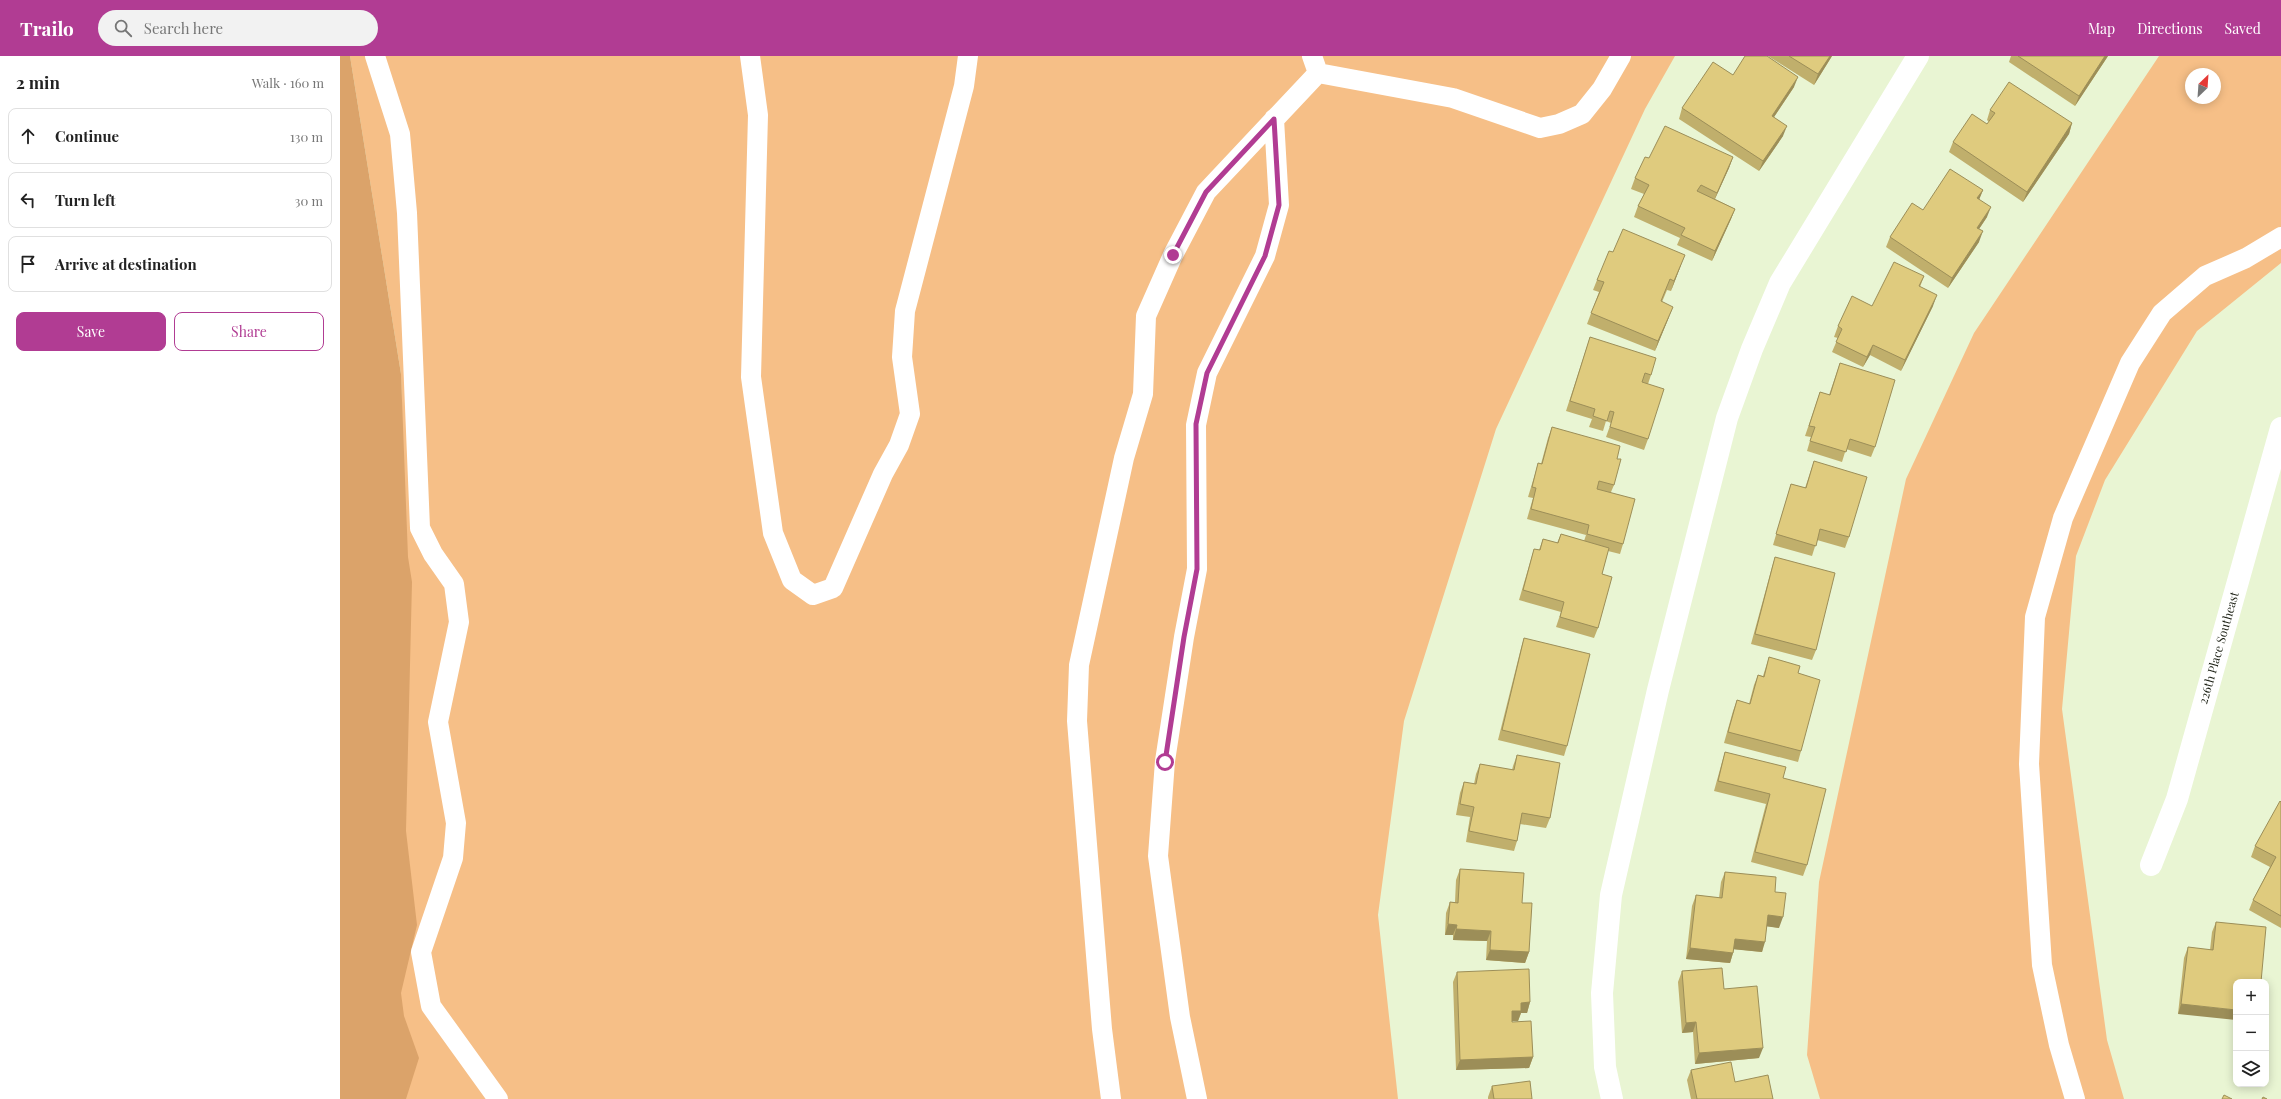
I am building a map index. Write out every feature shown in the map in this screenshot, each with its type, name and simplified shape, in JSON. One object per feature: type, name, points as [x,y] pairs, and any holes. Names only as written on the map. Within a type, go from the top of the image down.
[{"type":"street","points":[[1612,1099],[1605,1066],[1602,994],[1611,895],[1658,690],[1727,418],[1752,349],[1780,283],[1918,56]]},
{"type":"street","name":"226th Place Southeast","points":[[2151,865],[2177,800],[2281,428]]},
{"type":"lane","points":[[375,56],[400,134],[407,213],[420,528],[433,554],[454,584],[459,622],[438,722],[456,823],[453,858],[421,952],[430,1006],[498,1099]]},
{"type":"lane","points":[[750,56],[758,115],[750,377],[773,533],[792,580],[813,595],[833,588],[883,474],[899,445],[910,414],[902,357],[905,311],[964,86],[968,56]]},
{"type":"lane","points":[[1111,1099],[1102,1029],[1077,720],[1079,665],[1124,458],[1143,394],[1146,316],[1173,255],[1206,192],[1274,119],[1315,65],[1453,98],[1540,128],[1559,124],[1582,114],[1602,89],[1622,56]]},
{"type":"lane","points":[[1197,1099],[1180,1017],[1158,856],[1165,762],[1184,637],[1197,569],[1196,424],[1207,373],[1265,256],[1279,205],[1274,119]]},
{"type":"lane","points":[[2075,1099],[2059,1045],[2042,965],[2029,764],[2035,617],[2062,518],[2130,363],[2162,313],[2205,276],[2246,258],[2281,237]]},
{"type":"shaded area","points":[[340,56],[350,56],[401,374],[408,557],[412,582],[406,831],[417,925],[401,993],[404,1016],[419,1058],[406,1099],[340,1099]]},
{"type":"shaded area","points":[[350,56],[1675,56],[1645,109],[1496,429],[1404,721],[1378,915],[1398,1099],[349,1099],[406,658],[401,374]]},
{"type":"shaded area","points":[[2159,56],[2281,56],[2281,263],[2197,331],[2105,480],[2076,556],[2062,709],[2107,1040],[2124,1099],[1820,1099],[1807,1055],[1819,882],[1906,479],[1974,333]]},
{"type":"building","points":[[1745,56],[1767,56],[1798,77],[1772,116],[1787,126],[1763,161],[1682,108],[1713,62],[1733,75]]},
{"type":"building","points":[[1789,56],[1830,56],[1818,74]]},
{"type":"building","points":[[2018,56],[2105,56],[2079,96]]},
{"type":"building","points":[[2009,82],[2072,123],[2027,192],[1953,142],[1972,114],[1987,124],[1995,113],[1990,110]]},
{"type":"building","points":[[1665,126],[1733,157],[1717,193],[1701,185],[1697,191],[1735,209],[1715,251],[1681,235],[1685,228],[1638,206],[1649,185],[1635,178],[1645,157],[1649,158]]},
{"type":"building","points":[[1950,169],[1983,190],[1977,198],[1991,207],[1977,228],[1983,231],[1952,278],[1890,237],[1912,203],[1923,210]]},
{"type":"building","points":[[1623,229],[1685,255],[1674,281],[1670,279],[1661,301],[1673,307],[1658,341],[1591,313],[1604,282],[1597,280],[1609,251],[1613,252]]},
{"type":"building","points":[[1894,262],[1924,276],[1919,286],[1937,295],[1905,360],[1873,345],[1867,357],[1836,342],[1842,329],[1838,326],[1852,296],[1872,306]]},
{"type":"building","points":[[1590,337],[1656,358],[1651,375],[1645,373],[1642,382],[1664,389],[1648,439],[1610,427],[1614,412],[1610,411],[1607,421],[1593,416],[1595,409],[1570,401]]},
{"type":"building","points":[[1840,363],[1895,380],[1875,447],[1850,439],[1846,452],[1810,441],[1815,427],[1809,426],[1820,392],[1830,395]]},
{"type":"building","points":[[1552,427],[1620,446],[1617,459],[1621,459],[1614,485],[1599,481],[1597,489],[1635,499],[1623,544],[1587,534],[1589,525],[1531,509],[1536,488],[1532,487],[1538,463],[1542,464]]},
{"type":"building","points":[[1814,461],[1867,477],[1849,537],[1820,529],[1816,546],[1776,534],[1791,484],[1806,488]]},
{"type":"building","points":[[1561,534],[1609,548],[1602,574],[1612,577],[1598,628],[1560,617],[1564,602],[1523,590],[1534,549],[1540,550],[1543,539],[1558,543]]},
{"type":"building","points":[[1775,557],[1835,573],[1816,650],[1755,634]]},
{"type":"building","points":[[1524,638],[1590,654],[1567,746],[1502,730]]},
{"type":"building","points":[[1769,657],[1800,666],[1798,673],[1820,680],[1801,751],[1728,732],[1737,700],[1750,704],[1758,675],[1764,677]]},
{"type":"building","points":[[1725,752],[1786,767],[1783,778],[1826,789],[1807,865],[1755,852],[1770,794],[1718,781]]},
{"type":"building","points":[[1517,755],[1560,763],[1550,818],[1522,813],[1517,841],[1469,831],[1474,807],[1460,804],[1464,782],[1476,784],[1480,764],[1514,770]]},
{"type":"building","points":[[2280,801],[2281,916],[2253,900],[2276,857],[2255,846]]},
{"type":"building","points":[[1460,869],[1524,873],[1522,903],[1532,903],[1529,952],[1490,950],[1491,931],[1456,929],[1457,925],[1448,924],[1450,902],[1458,903]]},
{"type":"building","points":[[1725,872],[1776,877],[1775,892],[1786,893],[1783,917],[1768,915],[1765,942],[1735,939],[1733,953],[1690,948],[1696,895],[1722,898]]},
{"type":"building","points":[[2216,922],[2266,927],[2261,979],[2233,979],[2233,1010],[2181,1004],[2188,947],[2213,950]]},
{"type":"building","points":[[1722,968],[1724,989],[1757,986],[1763,1048],[1699,1053],[1696,1022],[1686,1023],[1682,971]]},
{"type":"building","points":[[1529,969],[1530,1002],[1521,1003],[1521,1011],[1512,1011],[1512,1022],[1531,1021],[1533,1057],[1460,1060],[1457,972]]},
{"type":"building","points":[[1731,1062],[1735,1082],[1768,1075],[1773,1099],[1697,1099],[1691,1070]]},
{"type":"building","points":[[1530,1081],[1532,1099],[1494,1099],[1492,1086]]},
{"type":"building","points":[[2224,1095],[2232,1099],[2222,1099]]},
{"type":"route","points":[[1165,762],[1184,637],[1197,569],[1196,424],[1207,373],[1265,256],[1279,205],[1274,119],[1206,192],[1173,255]]}]
